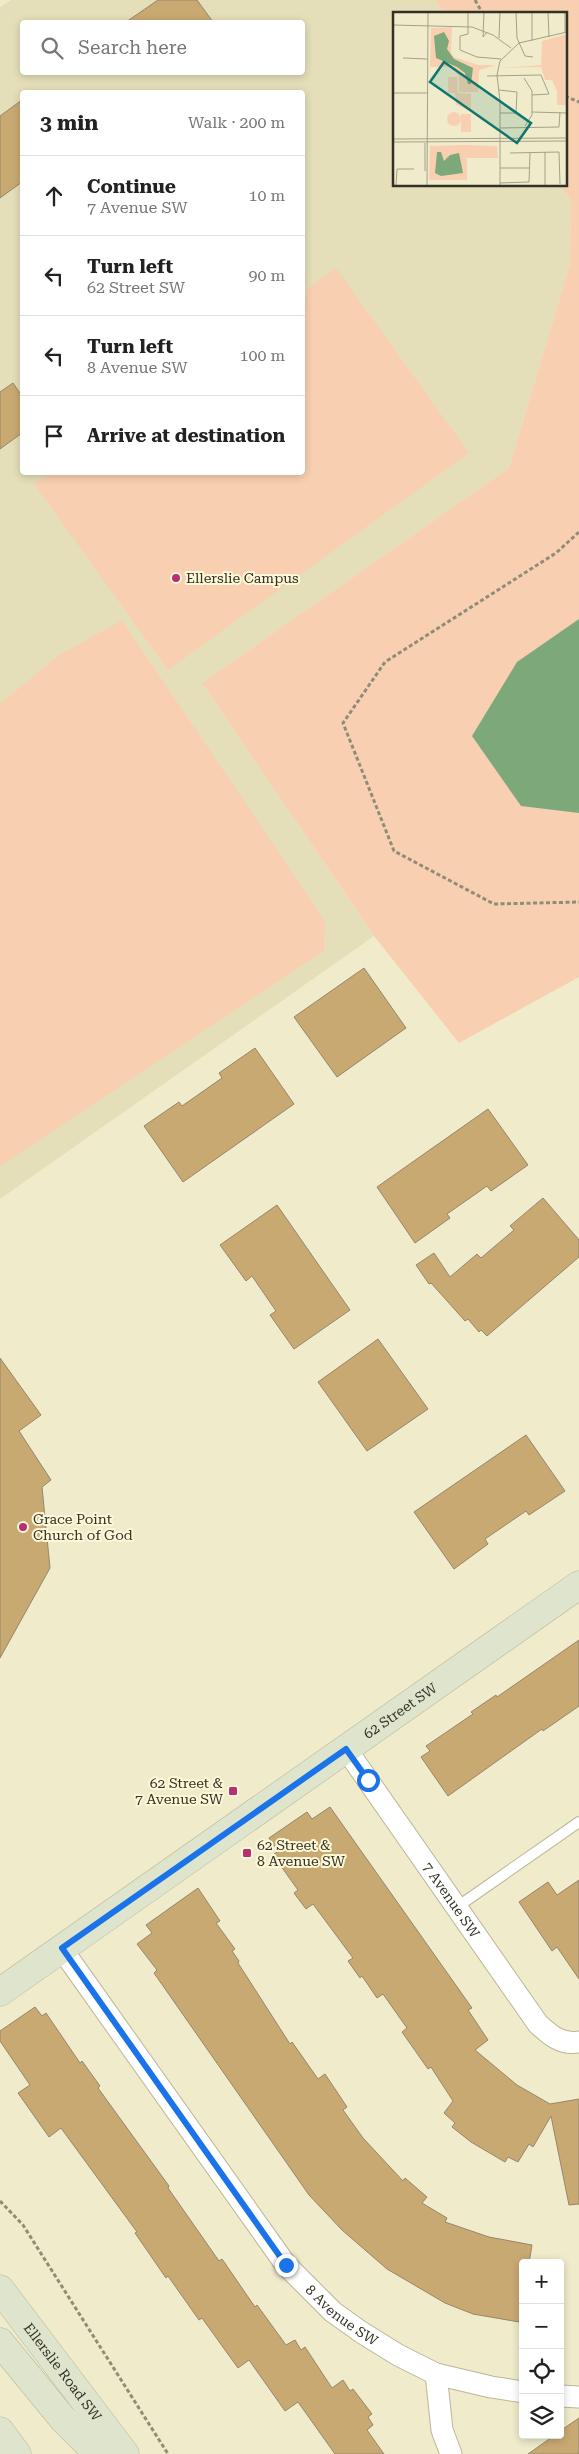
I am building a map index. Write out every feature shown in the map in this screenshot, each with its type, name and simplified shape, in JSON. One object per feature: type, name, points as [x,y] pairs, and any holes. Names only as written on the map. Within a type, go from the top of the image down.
[{"type":"street","name":"62 Street SW","points":[[0,1992],[579,1584]]},
{"type":"street","name":"7 Avenue SW","points":[[346,1749],[538,2024],[551,2035],[572,2042]]},
{"type":"street","name":"8 Avenue SW","points":[[62,1948],[286,2265],[305,2286],[354,2327],[398,2355],[436,2374],[519,2391]]},
{"type":"street","name":"Ellerslie Road SW","points":[[0,2289],[125,2454]]},
{"type":"street","points":[[0,2342],[63,2419],[98,2454]]},
{"type":"street","points":[[436,2374],[442,2430],[451,2454]]},
{"type":"street","points":[[564,2396],[579,2398]]},
{"type":"street","points":[[0,2431],[17,2454]]},
{"type":"lane","points":[[457,1907],[579,1822]]},
{"type":"path","points":[[475,0],[483,12]]},
{"type":"path","points":[[566,96],[579,102]]},
{"type":"path","points":[[579,532],[556,553],[386,662],[343,723],[394,851],[494,904],[579,902]]},
{"type":"path","points":[[0,2201],[23,2225],[168,2454]]},
{"type":"shaded area","name":"Ellerslie Campus","points":[[11,0],[435,0],[443,12],[393,12],[393,186],[561,186],[571,201],[570,264],[509,468],[202,683],[374,936],[0,1199],[0,7]]},
{"type":"shaded area","points":[[435,0],[579,0],[579,977],[459,1043],[374,936],[202,683],[509,468],[570,264],[571,201],[561,186],[566,186],[566,12],[443,12]]},
{"type":"shaded area","points":[[336,268],[469,453],[168,670],[34,484],[47,475],[305,475],[305,291]]},
{"type":"shaded area","points":[[579,619],[579,813],[521,806],[472,736],[517,662]]},
{"type":"shaded area","points":[[122,620],[325,921],[324,951],[0,1166],[0,704],[59,655]]},
{"type":"building","points":[[158,0],[197,0],[212,20],[129,20]]},
{"type":"building","points":[[20,101],[20,183],[0,198],[0,116]]},
{"type":"building","points":[[13,383],[20,393],[20,434],[0,449],[0,392]]},
{"type":"building","points":[[364,968],[406,1028],[337,1077],[294,1017]]},
{"type":"building","points":[[255,1048],[294,1104],[183,1182],[144,1126],[179,1102],[182,1106],[222,1078],[219,1073]]},
{"type":"building","points":[[488,1109],[528,1165],[491,1191],[487,1186],[447,1214],[450,1218],[415,1243],[377,1187]]},
{"type":"building","points":[[543,1198],[579,1240],[579,1257],[487,1336],[481,1330],[479,1332],[468,1319],[465,1321],[431,1283],[429,1284],[416,1265],[434,1253],[450,1277],[477,1254],[481,1258],[514,1230],[510,1226]]},
{"type":"building","points":[[277,1205],[350,1310],[294,1349],[270,1315],[276,1311],[252,1276],[246,1281],[220,1245]]},
{"type":"building","points":[[378,1339],[428,1409],[367,1451],[318,1382]]},
{"type":"building","name":"Grace Point Church of God","points":[[0,1358],[41,1415],[19,1431],[51,1480],[42,1487],[50,1568],[0,1658]]},
{"type":"building","points":[[526,1435],[565,1491],[529,1515],[526,1511],[485,1539],[488,1544],[454,1569],[414,1512]]},
{"type":"building","points":[[579,1640],[579,1706],[543,1731],[542,1729],[448,1796],[421,1757],[430,1751],[426,1746],[473,1714],[471,1712],[496,1695],[497,1697]]},
{"type":"building","points":[[330,1807],[472,2008],[468,2010],[488,2040],[475,2050],[517,2085],[550,2104],[579,2099],[579,2204],[569,2205],[551,2116],[533,2147],[529,2144],[518,2162],[508,2157],[505,2162],[471,2142],[452,2127],[455,2123],[444,2113],[453,2101],[431,2067],[428,2069],[402,2032],[407,2028],[383,1994],[377,1998],[362,1976],[360,1978],[348,1961],[353,1958],[313,1904],[306,1909],[294,1893],[298,1890],[273,1855],[278,1851],[269,1838],[307,1812],[312,1819]]},
{"type":"building","points":[[579,1880],[579,1979],[557,1947],[552,1951],[519,1902],[548,1882],[557,1895]]},
{"type":"building","points":[[198,1888],[220,1921],[216,1923],[235,1949],[232,1951],[239,1961],[238,1963],[290,2044],[292,2042],[318,2079],[325,2074],[347,2107],[343,2110],[363,2138],[403,2181],[405,2178],[427,2197],[422,2203],[447,2218],[445,2222],[489,2237],[532,2245],[530,2259],[519,2259],[519,2322],[473,2314],[445,2303],[387,2269],[342,2230],[309,2195],[154,1973],[157,1970],[137,1944],[152,1933],[146,1925]]},
{"type":"building","points":[[35,2007],[42,2016],[46,2013],[80,2063],[82,2061],[100,2086],[98,2088],[169,2186],[168,2188],[219,2261],[222,2259],[255,2307],[257,2305],[286,2345],[295,2340],[301,2350],[305,2347],[332,2388],[343,2380],[350,2391],[353,2389],[372,2414],[368,2417],[373,2425],[367,2430],[384,2454],[335,2454],[298,2402],[285,2411],[249,2360],[238,2368],[202,2318],[199,2320],[168,2276],[166,2278],[135,2233],[137,2232],[61,2128],[49,2137],[18,2093],[30,2085],[0,2041],[0,2031]]},
{"type":"building","points":[[579,2418],[579,2454],[528,2454],[549,2439],[564,2439],[564,2428]]},
{"type":"place","name":"Ellerslie Campus","points":[[176,578]]},
{"type":"place","name":"Grace Point Church of God","points":[[23,1527]]},
{"type":"place","name":"62 Street & 7 Avenue SW","points":[[233,1791]]},
{"type":"place","name":"62 Street & 8 Avenue SW","points":[[247,1853]]},
{"type":"route","points":[[286,2265],[267,2242],[62,1948],[346,1749],[368,1780]]}]
